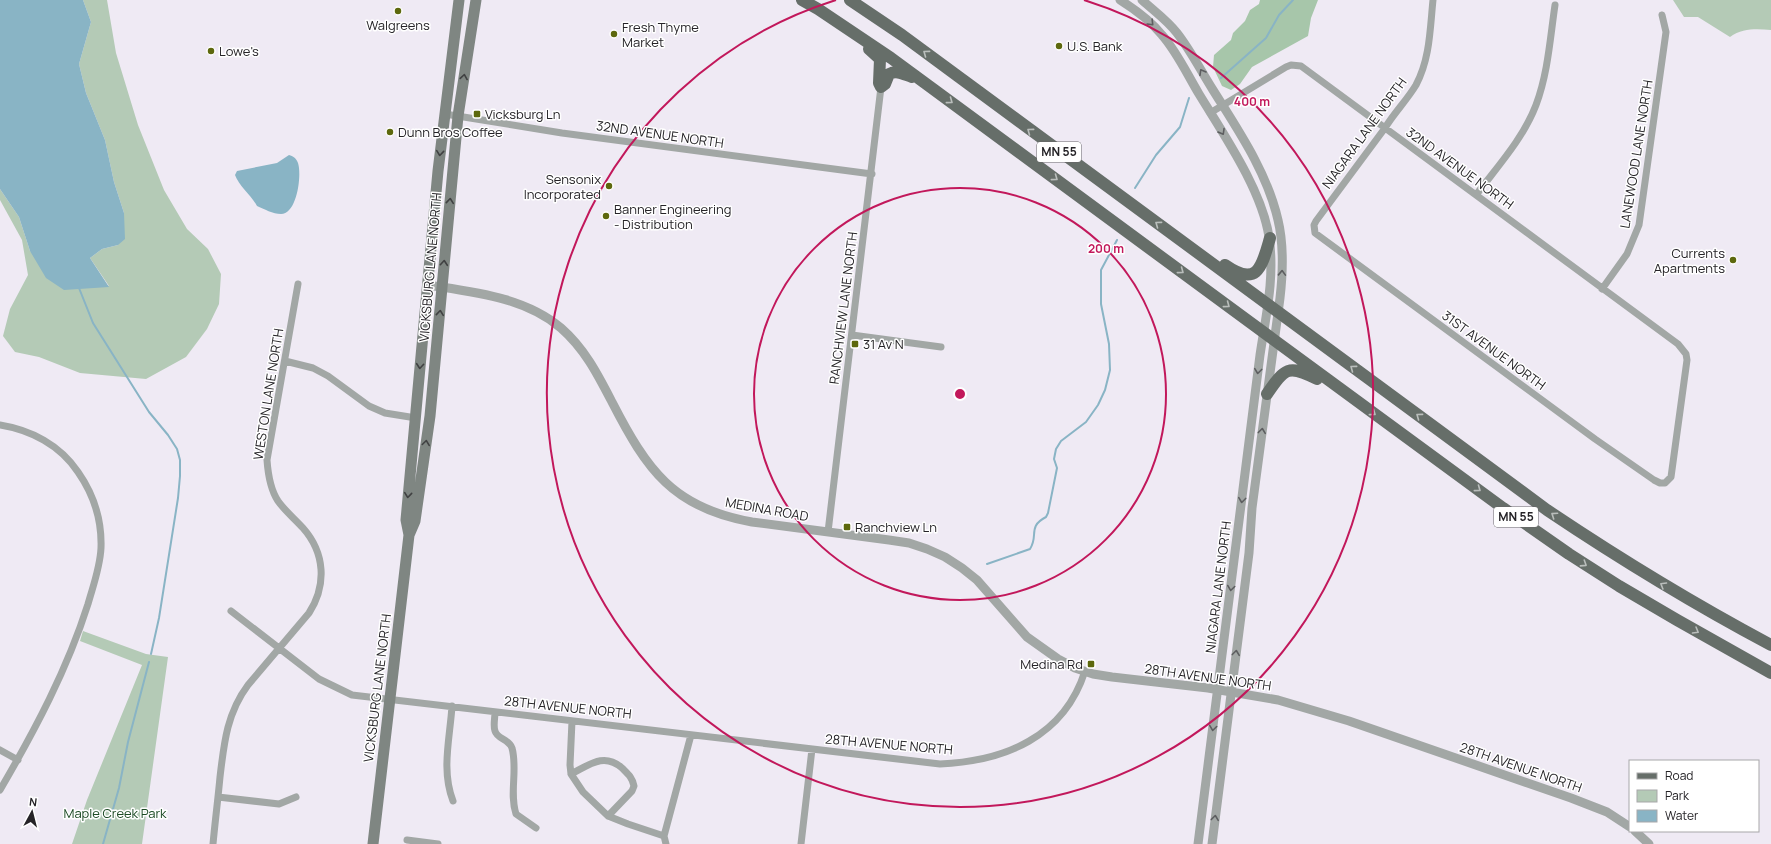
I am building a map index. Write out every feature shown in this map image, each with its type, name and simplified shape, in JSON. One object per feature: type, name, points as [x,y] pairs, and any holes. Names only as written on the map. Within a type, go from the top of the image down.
[{"type":"main road","name":"VICKSBURG LANE NORTH","points":[[409,535],[406,520],[445,114],[459,0]]},
{"type":"main road","name":"VICKSBURG LANE NORTH","points":[[373,844],[409,535],[415,521],[426,446],[458,116],[476,0]]},
{"type":"main road","name":"MN 55","points":[[801,0],[845,26],[924,82],[1263,333],[1569,554],[1670,617],[1771,672]]},
{"type":"main road","points":[[801,0],[817,15],[877,55],[880,64],[879,83],[881,87],[885,84],[889,74],[894,72],[898,72],[924,82]]},
{"type":"main road","name":"MN 55","points":[[850,0],[902,35],[1547,510],[1677,593],[1771,644]]},
{"type":"main road","points":[[1174,236],[1202,249],[1234,271],[1243,275],[1252,274],[1261,266],[1270,238]]},
{"type":"main road","points":[[1267,394],[1280,376],[1289,371],[1297,370],[1351,396]]},
{"type":"street","points":[[1120,0],[1148,19],[1163,36],[1251,184],[1262,208],[1270,238],[1273,308]]},
{"type":"street","points":[[1142,0],[1166,21],[1178,34],[1223,105],[1265,180],[1276,211],[1283,263],[1273,308]]},
{"type":"street","name":"NIAGARA LANE NORTH","points":[[1314,229],[1316,221],[1385,128],[1422,74],[1429,46],[1433,0]]},
{"type":"street","points":[[1476,195],[1513,146],[1535,106],[1547,62],[1555,6]]},
{"type":"street","name":"LANEWOOD LANE NORTH","points":[[1602,289],[1627,254],[1639,225],[1666,32],[1662,15]]},
{"type":"street","name":"32ND AVENUE NORTH","points":[[1210,113],[1286,67],[1296,65],[1301,66],[1678,344],[1686,354]]},
{"type":"street","name":"RANCHVIEW LANE NORTH","points":[[828,532],[872,174],[881,87]]},
{"type":"street","name":"32ND AVENUE NORTH","points":[[445,114],[562,133],[872,174]]},
{"type":"street","name":"31ST AVENUE NORTH","points":[[1314,229],[1318,236],[1595,439],[1654,480],[1665,483],[1671,477],[1687,360],[1686,354]]},
{"type":"street","name":"WESTON LANE NORTH","points":[[213,844],[225,738],[232,710],[239,697],[309,613],[316,602],[320,590],[321,564],[318,551],[312,539],[278,501],[268,474],[267,460],[269,446],[298,284]]},
{"type":"street","name":"MEDINA ROAD","points":[[428,285],[509,300],[542,315],[560,327],[590,360],[631,439],[643,458],[673,489],[691,501],[731,518],[909,543],[927,549],[945,557],[977,580],[1013,623],[1032,641],[1058,659],[1085,671]]},
{"type":"street","name":"NIAGARA LANE NORTH","points":[[1198,844],[1263,333],[1273,308]]},
{"type":"street","name":"NIAGARA LANE NORTH","points":[[1212,844],[1274,340],[1273,308]]},
{"type":"street","points":[[852,335],[941,347]]},
{"type":"street","points":[[285,361],[313,368],[328,376],[369,406],[385,413],[416,418]]},
{"type":"street","points":[[0,425],[31,433],[55,448],[74,466],[85,481],[93,498],[98,514],[101,549],[94,584],[72,649],[44,713],[0,790]]},
{"type":"street","name":"28TH AVENUE NORTH","points":[[231,611],[280,647],[305,669],[335,688],[352,695],[940,764],[960,763],[1000,754],[1018,746],[1050,727],[1073,700],[1085,671],[1112,677],[1231,692],[1278,700],[1377,731],[1588,804],[1607,812],[1629,826]]},
{"type":"street","points":[[452,706],[447,761],[447,784],[454,801]]},
{"type":"street","points":[[495,712],[494,730],[496,734],[509,743],[512,747],[515,774],[514,809],[520,817],[536,828]]},
{"type":"street","points":[[572,721],[570,758],[571,774],[583,792],[608,816],[664,836]]},
{"type":"street","points":[[666,844],[664,836],[690,735]]},
{"type":"street","points":[[801,844],[812,749]]},
{"type":"street","points":[[0,750],[18,760]]},
{"type":"street","points":[[571,774],[596,761],[602,760],[616,763],[629,775],[634,786],[632,791],[608,816]]},
{"type":"street","points":[[218,797],[279,804],[296,797]]},
{"type":"street","points":[[1636,832],[1649,844]]},
{"type":"street","points":[[407,840],[438,844]]},
{"type":"green space","points":[[83,0],[107,0],[116,53],[138,125],[164,190],[187,229],[208,249],[221,274],[219,304],[207,329],[186,357],[146,379],[80,373],[39,357],[15,352],[3,336],[10,309],[28,275],[22,240],[0,200],[0,189],[19,217],[30,251],[109,286],[90,258],[102,249],[118,245],[124,213],[114,182],[105,140],[86,93],[79,64],[91,22]]},
{"type":"green space","points":[[1260,0],[1318,0],[1311,18],[1308,36],[1252,67],[1240,84],[1231,90],[1222,86],[1213,67],[1214,55],[1231,40],[1233,33],[1245,21],[1250,10],[1259,4]]},
{"type":"green space","points":[[1673,0],[1771,0],[1771,30],[1755,29],[1740,32],[1730,37],[1698,17],[1684,17]]},
{"type":"green space","name":"Maple Creek Park","points":[[83,631],[146,654],[168,657],[142,844],[72,844],[87,800],[142,665],[80,641]]},
{"type":"water","points":[[0,0],[83,0],[91,22],[79,64],[86,93],[105,140],[114,182],[124,213],[125,239],[118,245],[102,249],[90,258],[109,287],[64,290],[46,278],[30,251],[19,217],[0,189]]},
{"type":"water","points":[[289,155],[296,160],[299,169],[299,184],[291,208],[286,212],[278,214],[257,206],[237,179],[235,175],[237,171],[277,163]]},
{"type":"waterway","points":[[1221,78],[1266,38],[1279,15],[1293,0]]},
{"type":"waterway","points":[[1135,188],[1156,155],[1180,127],[1189,98]]},
{"type":"waterway","points":[[987,564],[1030,549],[1034,540],[1035,528],[1048,513],[1057,468],[1054,459],[1056,449],[1061,441],[1086,422],[1098,405],[1105,390],[1110,370],[1109,344],[1101,304],[1101,270],[1117,240]]},
{"type":"waterway","points":[[79,288],[93,323],[149,412],[168,435],[177,449],[180,460],[178,498],[159,618],[151,654]]},
{"type":"waterway","points":[[103,844],[119,788],[128,742],[149,662]]},
{"type":"place","name":"Walgreens","points":[[398,11]]},
{"type":"place","name":"Fresh Thyme Market","points":[[614,34]]},
{"type":"place","name":"U.S. Bank","points":[[1059,46]]},
{"type":"place","name":"Lowe's","points":[[211,51]]},
{"type":"place","name":"Vicksburg Ln","points":[[477,114]]},
{"type":"place","name":"Dunn Bros Coffee","points":[[390,132]]},
{"type":"place","name":"Sensonix Incorporated","points":[[609,186]]},
{"type":"place","name":"Banner Engineering - Distribution","points":[[606,216]]},
{"type":"place","name":"Currents Apartments","points":[[1733,260]]},
{"type":"place","name":"31 Av N","points":[[855,344]]},
{"type":"place","name":"Ranchview Ln","points":[[847,527]]},
{"type":"place","name":"Medina Rd","points":[[1091,664]]}]
